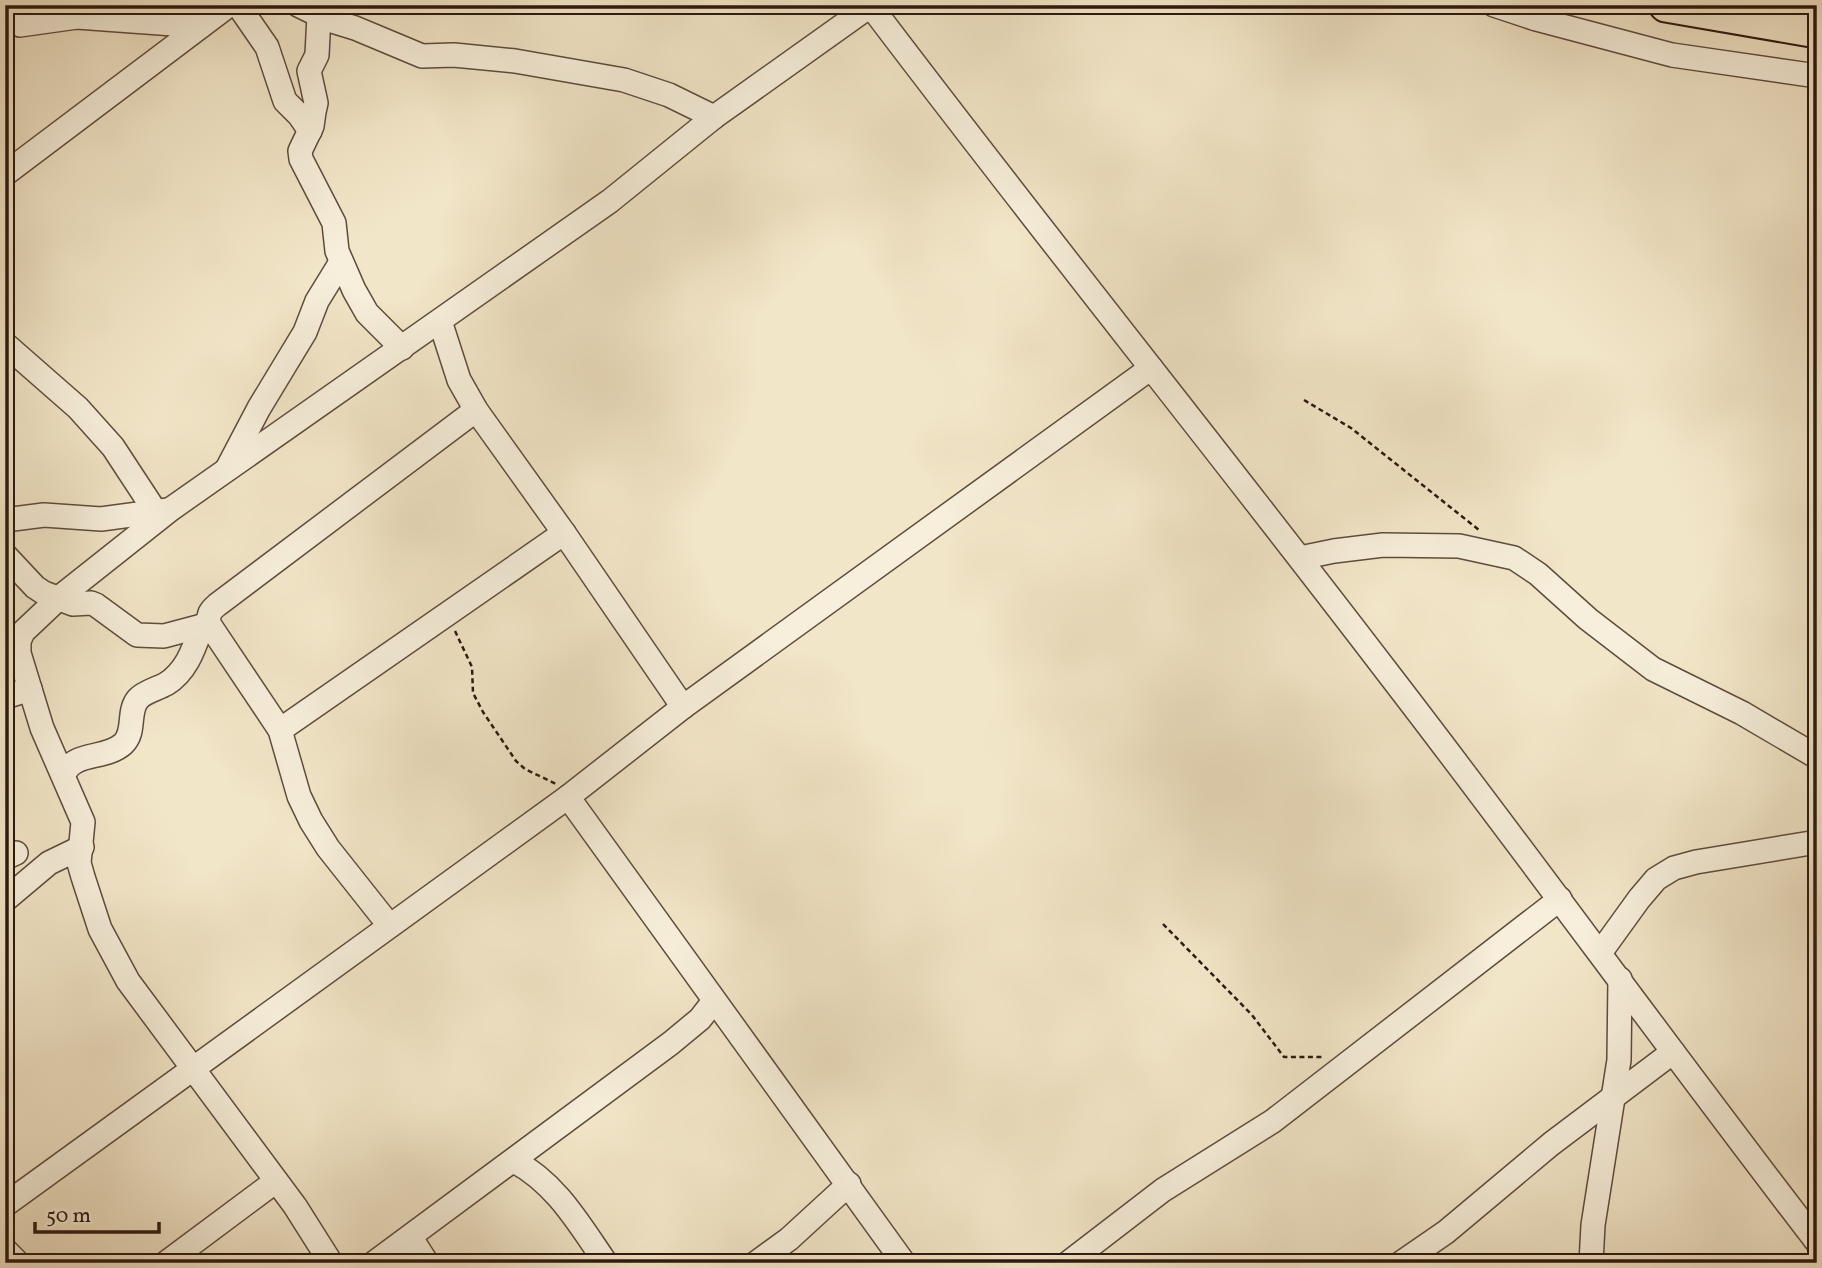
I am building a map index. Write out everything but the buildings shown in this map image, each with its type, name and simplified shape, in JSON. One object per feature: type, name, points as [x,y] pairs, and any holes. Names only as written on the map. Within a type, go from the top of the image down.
[{"type":"highway","points":[[1666,5],[1817,31]]},
{"type":"street","points":[[5,174],[229,5]]},
{"type":"street","points":[[238,5],[267,47],[285,101],[310,131]]},
{"type":"street","points":[[334,1261],[113,957],[100,929],[79,863],[83,822],[42,728],[19,653],[19,641],[23,632],[60,597],[163,510],[227,470],[610,201],[714,117],[870,5],[1300,558],[1817,1242]]},
{"type":"street","points":[[1494,5],[1536,19],[1672,55],[1817,76]]},
{"type":"street","points":[[5,10],[10,19],[20,25],[77,18],[201,26]]},
{"type":"street","points":[[308,10],[317,55],[309,71],[316,103],[310,131],[300,151],[301,159],[334,222],[337,251],[367,313],[401,348]]},
{"type":"street","points":[[308,10],[422,56],[454,55],[515,61],[624,80],[669,95],[714,117]]},
{"type":"street","points":[[227,470],[259,408],[305,332],[317,300],[341,262]]},
{"type":"street","points":[[440,321],[459,380],[475,410],[564,533],[682,707]]},
{"type":"street","points":[[5,344],[78,408],[163,510]]},
{"type":"street","points":[[5,1205],[571,794],[682,707],[1151,368]]},
{"type":"street","points":[[64,774],[72,763],[81,758],[107,755],[127,740],[134,706],[139,698],[164,685],[178,673],[191,655],[210,611],[216,605],[475,410]]},
{"type":"street","points":[[5,520],[44,515],[101,519],[163,510]]},
{"type":"street","points":[[280,730],[564,533]]},
{"type":"street","points":[[1300,558],[1383,545],[1459,545],[1514,558],[1538,574],[1588,619],[1653,669],[1742,713],[1817,757]]},
{"type":"street","points":[[5,555],[35,587],[73,604],[96,605],[137,635],[164,636],[205,625]]},
{"type":"street","points":[[205,625],[280,730],[299,796],[311,821],[328,848],[389,925]]},
{"type":"street","points":[[5,697],[30,689]]},
{"type":"street","points":[[571,794],[714,1001],[904,1263]]},
{"type":"street","points":[[1600,953],[1656,879],[1674,868],[1817,842]]},
{"type":"street","points":[[5,900],[49,863],[82,847]]},
{"type":"street","points":[[1068,1263],[1163,1190],[1273,1121],[1560,899]]},
{"type":"street","points":[[1591,1263],[1593,1225],[1619,1060],[1620,979]]},
{"type":"street","points":[[374,1263],[671,1043],[700,1019],[714,1001]]},
{"type":"street","points":[[1401,1263],[1447,1233],[1551,1144],[1673,1052]]},
{"type":"street","points":[[514,1161],[532,1171],[552,1189],[606,1263]]},
{"type":"street","points":[[166,1263],[276,1181]]},
{"type":"street","points":[[756,1263],[789,1239],[849,1184]]},
{"type":"street","points":[[411,1238],[427,1263]]},
{"type":"street","points":[[5,1250],[18,1263]]},
{"type":"path","points":[[1304,400],[1351,428],[1411,474],[1476,527],[1497,552]]},
{"type":"path","points":[[447,615],[472,667],[472,693],[516,761],[525,769],[571,794]]},
{"type":"path","points":[[1163,924],[1252,1016],[1284,1057],[1294,1059],[1315,1056],[1349,1062]]}]
